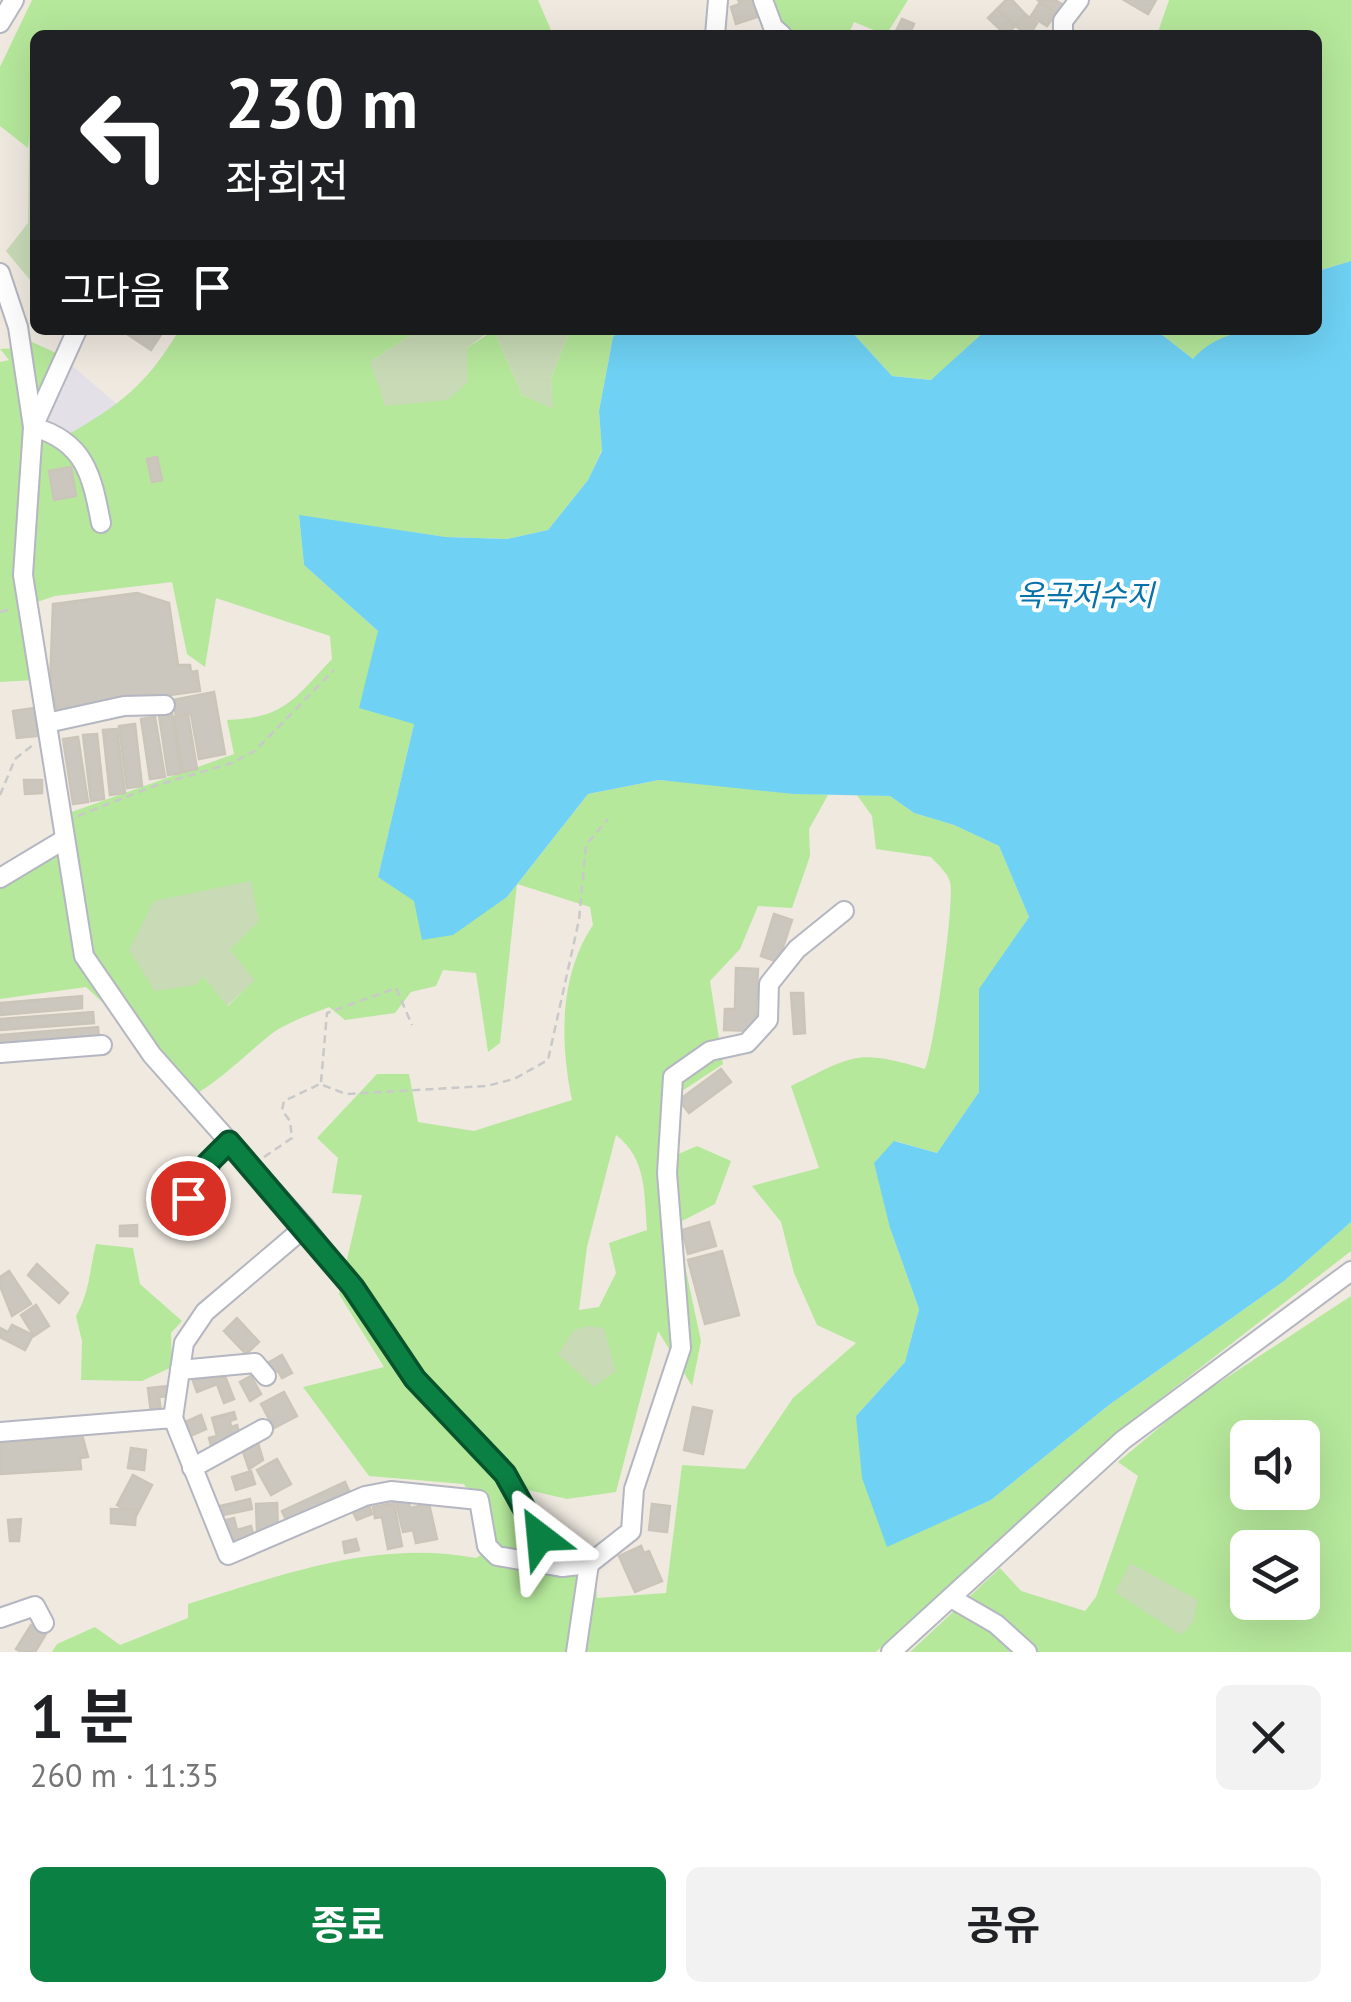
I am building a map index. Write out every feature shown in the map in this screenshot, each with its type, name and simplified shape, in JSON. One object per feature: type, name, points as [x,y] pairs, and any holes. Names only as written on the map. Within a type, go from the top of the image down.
[{"type":"street","points":[[0,23],[14,0]]},
{"type":"street","points":[[715,30],[718,0]]},
{"type":"street","points":[[763,0],[776,30]]},
{"type":"street","points":[[1063,30],[1063,21],[1080,0]]},
{"type":"street","points":[[0,273],[18,327],[34,427],[23,574],[84,956],[152,1055],[305,1227],[353,1287],[415,1379],[505,1474],[562,1567]]},
{"type":"street","points":[[34,427],[75,335]]},
{"type":"street","points":[[34,427],[58,434],[76,452],[92,479],[102,523]]},
{"type":"street","points":[[48,732],[124,706],[165,704]]},
{"type":"street","points":[[0,878],[64,831]]},
{"type":"street","points":[[305,1227],[204,1312],[184,1343],[173,1418],[228,1555],[366,1496],[390,1491],[479,1500],[487,1546],[497,1556],[562,1567],[589,1564],[631,1531],[634,1489],[681,1348],[668,1173],[673,1077],[710,1051],[747,1042],[768,1020],[769,984],[797,949],[844,911]]},
{"type":"street","points":[[0,1053],[102,1045]]},
{"type":"street","points":[[169,1216],[207,1180],[208,1163],[229,1142]]},
{"type":"street","points":[[891,1652],[1123,1440],[1351,1271]]},
{"type":"street","points":[[180,1370],[254,1362],[266,1376]]},
{"type":"street","points":[[0,1432],[173,1418]]},
{"type":"street","points":[[192,1468],[263,1429]]},
{"type":"street","points":[[576,1652],[589,1564]]},
{"type":"street","points":[[951,1598],[996,1624],[1027,1652]]},
{"type":"street","points":[[0,1618],[34,1606],[44,1623]]},
{"type":"path","points":[[64,831],[255,750],[334,670]]},
{"type":"path","points":[[0,795],[15,759],[48,732]]},
{"type":"path","points":[[250,1165],[292,1138],[290,1121],[282,1110],[284,1101],[320,1084],[346,1094],[488,1086],[514,1079],[548,1060],[579,920],[586,845],[608,818]]},
{"type":"path","points":[[320,1084],[327,1013],[396,988],[412,1025]]},
{"type":"shaded area","points":[[70,364],[119,406],[49,445],[38,434]]},
{"type":"green space","points":[[32,0],[538,0],[551,30],[30,30],[28,148],[0,126],[0,67]]},
{"type":"green space","points":[[775,0],[908,0],[889,30],[874,30],[854,22],[850,30],[780,28]]},
{"type":"green space","points":[[1169,0],[1351,0],[1351,261],[1322,270],[1322,30],[1159,30]]},
{"type":"green space","points":[[29,139],[30,280],[6,251],[28,223]]},
{"type":"green space","points":[[176,335],[411,335],[370,362],[467,383],[467,348],[486,335],[496,335],[522,395],[552,408],[551,378],[568,335],[615,335],[599,411],[602,450],[588,480],[548,530],[507,539],[446,537],[299,516],[304,565],[378,631],[414,724],[378,877],[507,897],[517,884],[500,1043],[488,1052],[476,973],[443,970],[436,986],[411,992],[395,1013],[345,1020],[329,1007],[298,1019],[270,1035],[199,1092],[86,987],[0,999],[0,887],[72,848],[66,814],[234,754],[227,720],[263,715],[287,704],[332,659],[330,636],[216,598],[205,667],[187,654],[172,582],[55,596],[34,603],[34,680],[0,682],[0,362],[9,360],[0,349],[16,348],[28,340],[71,360],[38,434],[50,445],[123,398],[152,370]],"holes":[[[203,976],[254,980],[228,1006]]]},
{"type":"green space","points":[[411,335],[484,335],[467,348],[467,383],[448,400],[385,406],[370,362]]},
{"type":"green space","points":[[496,335],[568,335],[551,378],[553,409],[522,395]]},
{"type":"green space","points":[[855,335],[981,335],[932,380],[892,376]]},
{"type":"green space","points":[[1162,335],[1234,335],[1193,359]]},
{"type":"green space","points":[[659,780],[828,795],[809,829],[810,856],[792,908],[758,906],[740,949],[710,981],[723,1064],[676,1095],[676,1155],[697,1146],[731,1161],[715,1204],[676,1224],[701,1341],[692,1386],[658,1331],[616,1492],[567,1499],[528,1490],[524,1500],[563,1562],[595,1571],[597,1598],[666,1593],[682,1465],[745,1469],[793,1398],[856,1343],[817,1325],[794,1273],[781,1222],[752,1186],[819,1168],[791,1086],[855,1058],[883,1059],[925,1069],[929,1056],[947,945],[950,882],[931,857],[876,849],[872,816],[857,795],[890,796],[914,813],[954,825],[999,846],[1029,917],[979,990],[979,1092],[937,1153],[895,1141],[890,1228],[919,1309],[905,1362],[856,1416],[887,1546],[991,1500],[1109,1405],[1284,1281],[1351,1222],[1351,1251],[1138,1416],[876,1652],[52,1652],[57,1644],[95,1627],[120,1645],[188,1618],[188,1604],[330,1563],[402,1553],[476,1558],[499,1544],[464,1484],[369,1476],[303,1387],[384,1367],[339,1294],[362,1195],[332,1193],[338,1158],[317,1138],[377,1074],[409,1074],[418,1122],[474,1131],[572,1100],[565,1055],[565,1010],[574,966],[593,925],[590,907],[517,884],[588,794]],"holes":[[[616,1135],[639,1166],[647,1230],[609,1243],[616,1273],[599,1307],[579,1310],[587,1247]]]},
{"type":"green space","points":[[251,881],[259,921],[230,950],[255,980],[227,1006],[203,976],[196,985],[155,991],[129,950],[154,901]]},
{"type":"green space","points":[[96,1244],[133,1248],[140,1284],[182,1321],[171,1333],[172,1367],[142,1381],[81,1380],[82,1341],[76,1316],[87,1290]]},
{"type":"green space","points":[[1351,1296],[1351,1652],[910,1652],[1000,1568],[1021,1591],[1085,1611],[1096,1597],[1138,1476],[1118,1462],[1191,1401]]},
{"type":"green space","points":[[587,1326],[604,1328],[616,1371],[594,1387],[558,1354],[574,1330]]},
{"type":"green space","points":[[1130,1563],[1198,1600],[1193,1623],[1181,1635],[1115,1592]]},
{"type":"water","name":"옥곡저수지","points":[[1351,261],[1351,1222],[1284,1281],[1109,1405],[991,1500],[887,1547],[862,1478],[856,1416],[905,1362],[919,1309],[890,1228],[874,1163],[894,1141],[937,1153],[979,1092],[979,989],[1029,917],[999,846],[954,825],[914,813],[890,796],[794,794],[659,780],[588,794],[507,897],[453,935],[422,940],[414,901],[378,877],[414,724],[359,708],[378,631],[304,565],[299,515],[446,537],[507,539],[548,530],[588,480],[602,451],[599,411],[615,335],[855,335],[892,376],[931,380],[980,335],[1162,335],[1193,359],[1205,347],[1232,335],[1322,335],[1322,270]]},
{"type":"building","points":[[738,0],[758,0],[763,15],[736,24],[731,7],[740,4]]},
{"type":"building","points":[[1006,0],[1012,0],[1026,15],[1015,26],[997,9]]},
{"type":"building","points":[[1055,0],[1063,5],[1057,14],[1039,1]]},
{"type":"building","points":[[1124,0],[1156,0],[1148,14]]},
{"type":"building","points":[[1040,2],[1056,13],[1047,26],[1031,16]]},
{"type":"building","points":[[997,9],[1015,26],[1001,30],[988,18]]},
{"type":"building","points":[[1026,15],[1037,23],[1033,30],[1015,26]]},
{"type":"building","points":[[902,19],[914,24],[911,30],[896,30]]},
{"type":"building","points":[[128,335],[161,335],[151,350]]},
{"type":"building","points":[[157,457],[162,480],[152,482],[147,459]]},
{"type":"building","points":[[71,467],[76,496],[54,500],[49,471]]},
{"type":"building","points":[[137,593],[169,603],[178,665],[190,665],[191,672],[197,671],[200,691],[57,710],[50,687],[53,604]]},
{"type":"building","points":[[214,692],[225,754],[199,759],[191,714],[176,716],[173,700]]},
{"type":"building","points":[[35,708],[38,736],[17,738],[13,711]]},
{"type":"building","points":[[172,713],[181,773],[168,775],[159,715]]},
{"type":"building","points":[[188,715],[197,769],[183,772],[174,717]]},
{"type":"building","points":[[155,717],[165,777],[150,779],[141,719]]},
{"type":"building","points":[[135,724],[142,786],[127,788],[119,726]]},
{"type":"building","points":[[117,729],[125,793],[110,795],[103,730]]},
{"type":"building","points":[[97,734],[104,799],[91,801],[83,735]]},
{"type":"building","points":[[78,737],[88,802],[73,804],[63,739]]},
{"type":"building","points":[[24,780],[42,780],[42,793],[25,794]]},
{"type":"building","points":[[774,914],[792,920],[778,962],[761,956]]},
{"type":"building","points":[[736,968],[758,969],[755,1031],[724,1030],[725,1009],[735,1009]]},
{"type":"building","points":[[791,993],[803,993],[805,1033],[794,1034]]},
{"type":"building","points":[[82,996],[82,1008],[0,1015],[0,1003]]},
{"type":"building","points":[[93,1012],[94,1023],[0,1030],[0,1019]]},
{"type":"building","points":[[98,1027],[99,1040],[0,1048],[0,1035]]},
{"type":"building","points":[[721,1069],[731,1082],[689,1113],[679,1100]]},
{"type":"building","points":[[709,1222],[716,1246],[688,1254],[682,1230]]},
{"type":"building","points":[[137,1225],[137,1236],[120,1236],[120,1226]]},
{"type":"building","points":[[722,1251],[739,1315],[705,1324],[688,1260]]},
{"type":"building","points":[[37,1264],[68,1293],[59,1303],[28,1275]]},
{"type":"building","points":[[9,1271],[31,1304],[12,1316],[0,1286],[0,1277]]},
{"type":"building","points":[[36,1305],[49,1326],[34,1336],[21,1315]]},
{"type":"building","points":[[237,1318],[259,1342],[246,1354],[224,1331]]},
{"type":"building","points":[[12,1325],[33,1335],[25,1350],[0,1337],[0,1328],[8,1332]]},
{"type":"building","points":[[282,1355],[292,1373],[282,1378],[278,1371],[272,1374],[266,1364]]},
{"type":"building","points":[[213,1373],[216,1379],[225,1376],[234,1399],[224,1403],[217,1384],[197,1392],[193,1381]]},
{"type":"building","points":[[251,1376],[261,1394],[250,1401],[240,1382]]},
{"type":"building","points":[[168,1386],[169,1396],[159,1397],[161,1412],[151,1413],[148,1388]]},
{"type":"building","points":[[284,1392],[297,1416],[274,1428],[261,1404]]},
{"type":"building","points":[[693,1407],[712,1411],[703,1454],[684,1450]]},
{"type":"building","points":[[234,1412],[236,1419],[230,1421],[231,1427],[237,1425],[240,1436],[212,1449],[209,1438],[217,1436],[212,1418]]},
{"type":"building","points":[[201,1415],[206,1429],[188,1437],[183,1423]]},
{"type":"building","points":[[81,1431],[88,1457],[80,1458],[81,1469],[0,1474],[0,1436]]},
{"type":"building","points":[[258,1443],[263,1460],[249,1469],[242,1449]]},
{"type":"building","points":[[131,1448],[146,1450],[144,1470],[128,1468]]},
{"type":"building","points":[[277,1459],[291,1484],[271,1495],[257,1470]]},
{"type":"building","points":[[251,1471],[255,1484],[236,1490],[232,1477]]},
{"type":"building","points":[[133,1475],[152,1485],[136,1516],[117,1505]]},
{"type":"building","points":[[345,1482],[351,1495],[288,1524],[282,1511]]},
{"type":"building","points":[[250,1499],[252,1509],[218,1516],[216,1507]]},
{"type":"building","points":[[408,1500],[410,1508],[429,1504],[437,1539],[416,1543],[413,1530],[403,1532],[396,1502]]},
{"type":"building","points":[[277,1503],[278,1531],[257,1531],[256,1504]]},
{"type":"building","points":[[394,1503],[402,1546],[388,1549],[382,1517],[375,1518],[373,1507]]},
{"type":"building","points":[[652,1504],[670,1506],[667,1532],[649,1530]]},
{"type":"building","points":[[369,1505],[372,1514],[357,1520],[353,1512]]},
{"type":"building","points":[[111,1509],[136,1510],[135,1525],[111,1523]]},
{"type":"building","points":[[234,1518],[237,1530],[251,1526],[255,1540],[230,1547],[223,1521]]},
{"type":"building","points":[[21,1519],[19,1541],[10,1541],[8,1520]]},
{"type":"building","points":[[356,1539],[359,1550],[345,1553],[343,1542]]},
{"type":"building","points":[[641,1546],[644,1553],[649,1551],[662,1581],[635,1592],[619,1556]]},
{"type":"building","points":[[31,1625],[46,1634],[35,1652],[21,1652],[16,1649]]},
{"type":"route","points":[[188,1198],[207,1180],[208,1163],[229,1142],[353,1287],[415,1379],[505,1474],[540,1537]]}]
